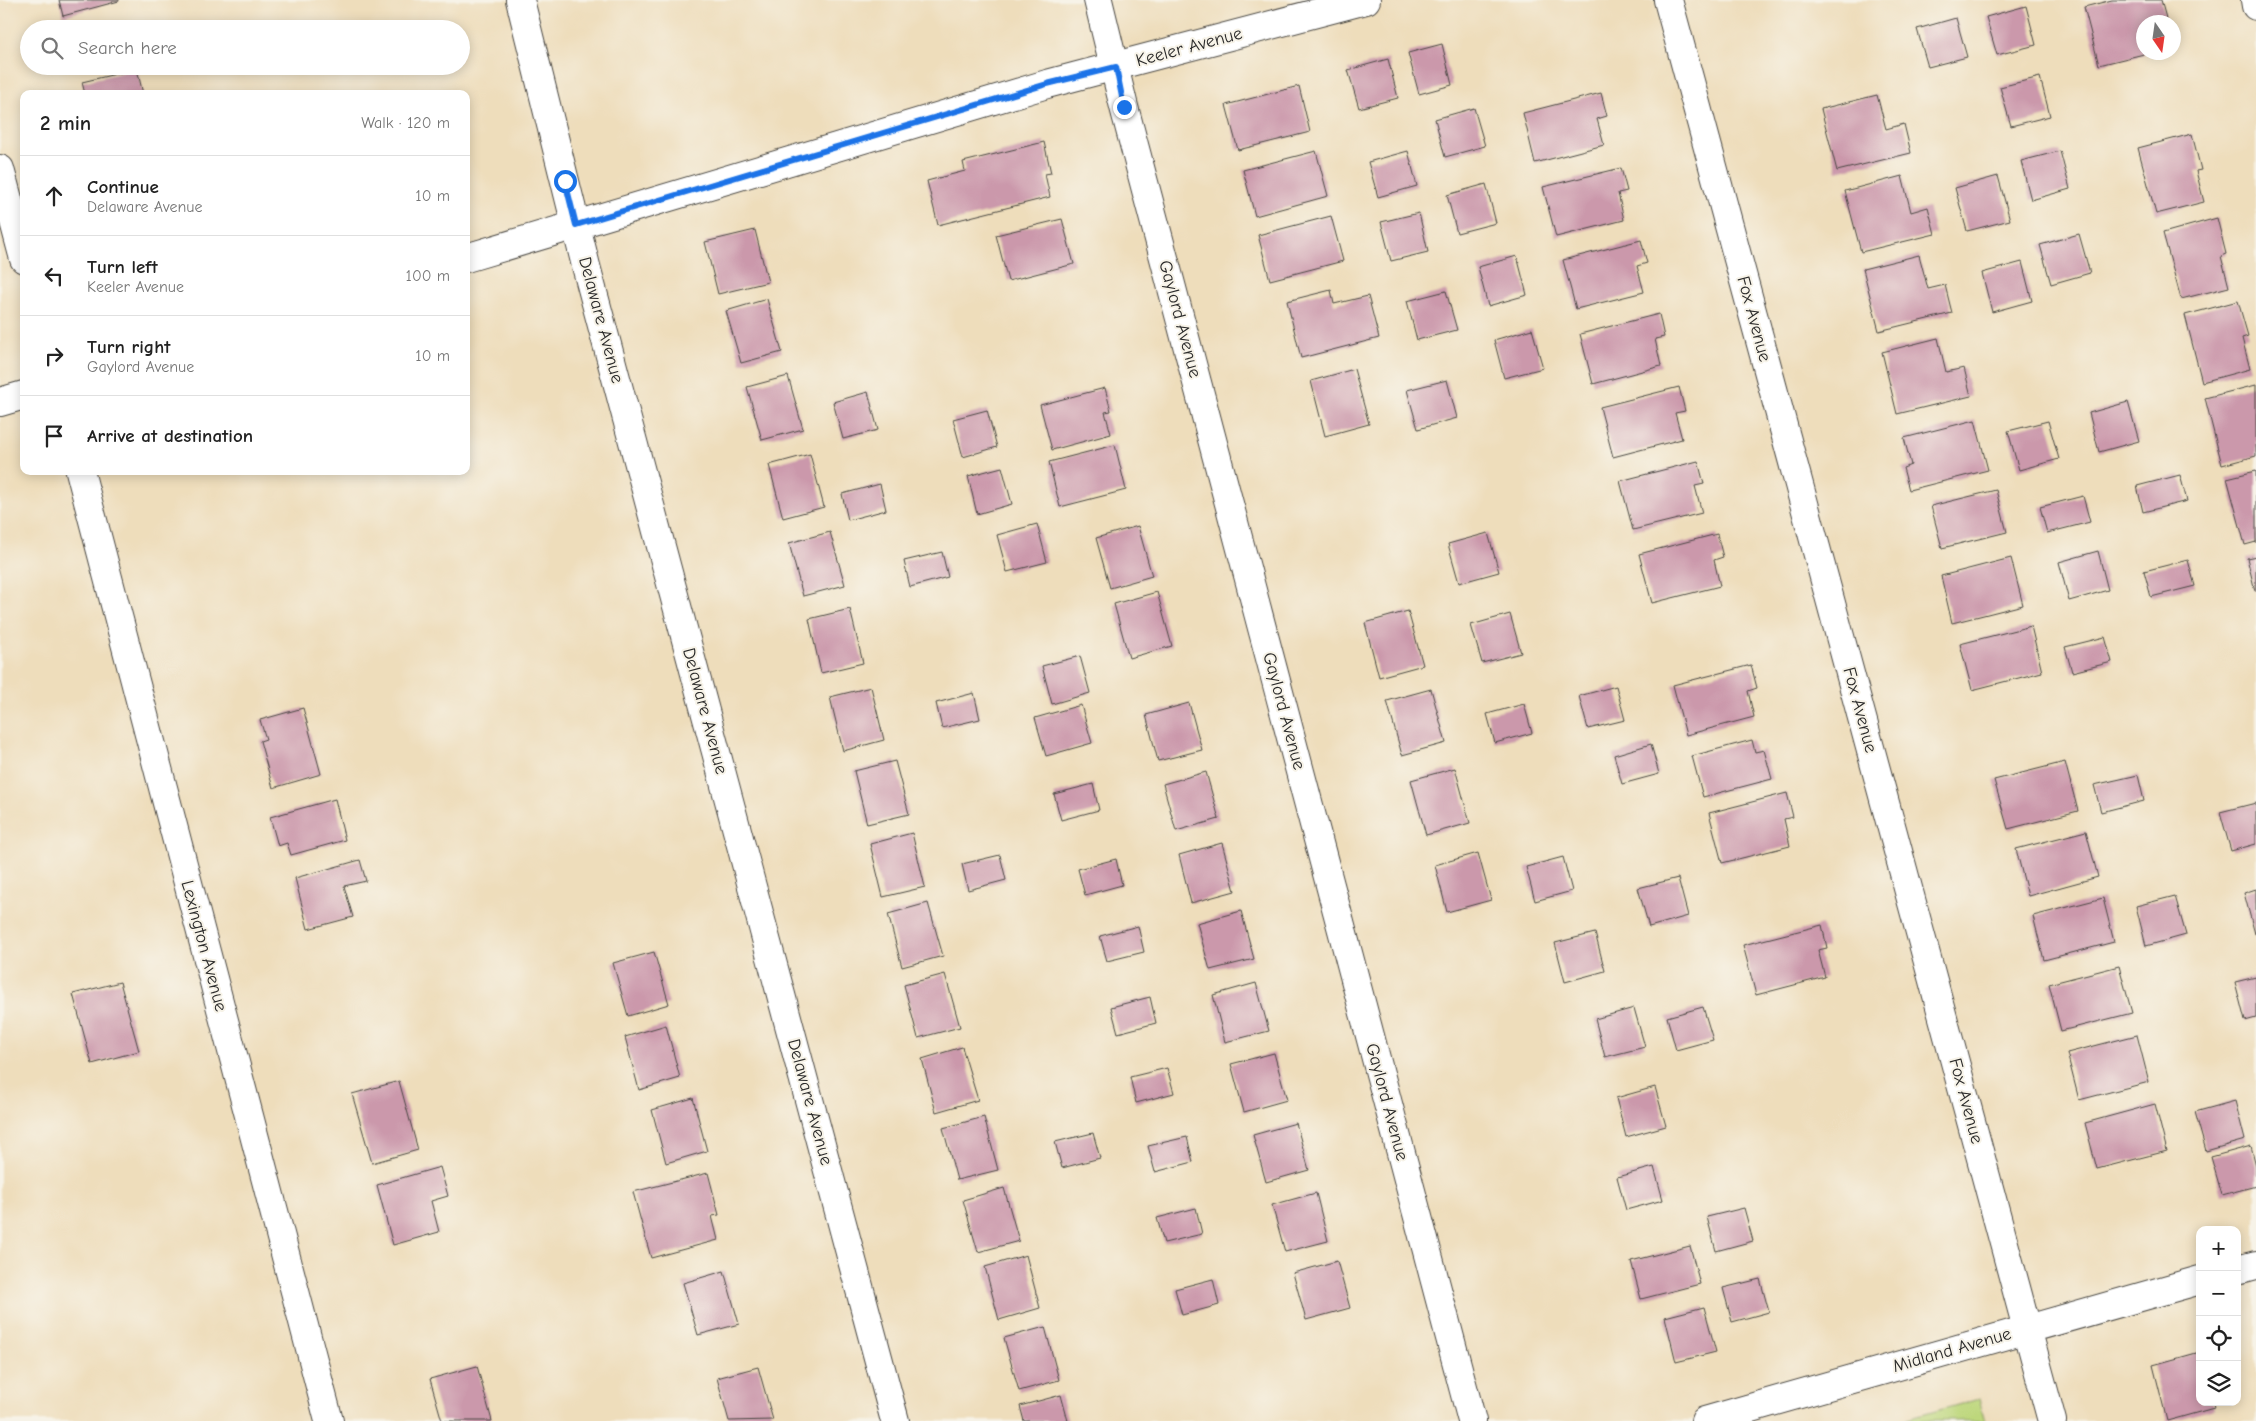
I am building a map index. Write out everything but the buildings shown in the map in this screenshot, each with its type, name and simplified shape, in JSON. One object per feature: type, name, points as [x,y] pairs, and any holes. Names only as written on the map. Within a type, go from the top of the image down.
[{"type":"street","name":"Delaware Avenue","points":[[520,0],[576,225],[895,1421]]},
{"type":"street","name":"Gaylord Avenue","points":[[1098,0],[1116,67],[1124,107],[1472,1421]]},
{"type":"street","name":"Keeler Avenue","points":[[470,257],[1047,84],[1366,0]]},
{"type":"street","name":"Fox Avenue","points":[[1668,0],[2052,1421]]},
{"type":"street","points":[[2255,0],[2256,6]]},
{"type":"street","points":[[0,169],[20,244]]},
{"type":"street","points":[[0,402],[20,396]]},
{"type":"street","name":"Lexington Avenue","points":[[81,475],[329,1421]]},
{"type":"street","points":[[2241,1269],[2256,1265]]},
{"type":"street","name":"Midland Avenue","points":[[1706,1421],[2196,1281]]},
{"type":"green space","points":[[1979,1399],[1985,1421],[1900,1421]]},
{"type":"route","points":[[565,181],[576,225],[1047,84],[1116,67],[1124,107]]}]
